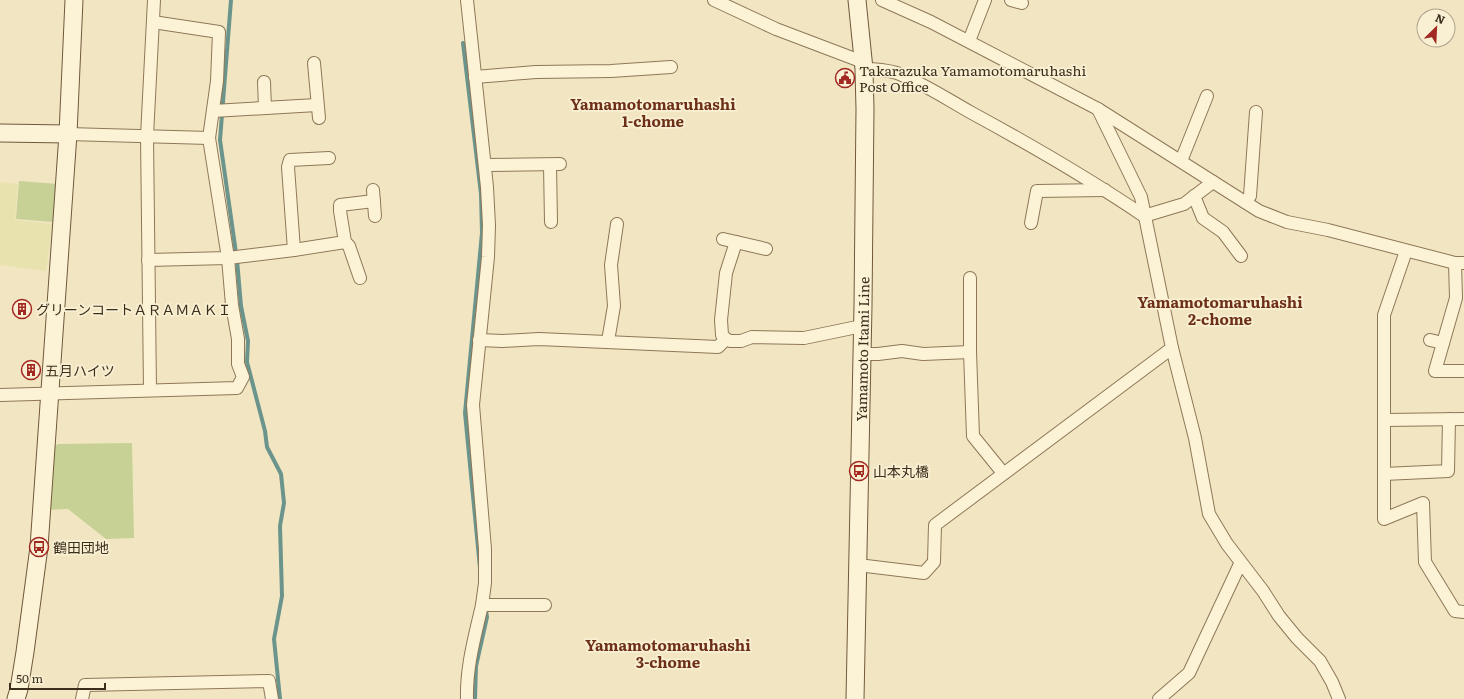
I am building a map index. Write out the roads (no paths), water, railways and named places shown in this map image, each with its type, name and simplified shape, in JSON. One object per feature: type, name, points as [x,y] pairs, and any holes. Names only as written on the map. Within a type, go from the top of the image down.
[{"type":"street","points":[[16,699],[25,652],[40,547],[68,134],[74,0]]},
{"type":"street","points":[[150,390],[147,136],[154,0]]},
{"type":"street","points":[[467,0],[490,225],[474,393],[474,416],[486,560],[485,583],[482,605],[470,659],[467,699]]},
{"type":"street","points":[[714,0],[776,29],[864,66],[897,73],[920,84],[1016,137],[1144,216],[1184,204],[1213,182]]},
{"type":"street","name":"Yamamoto Itami Line","points":[[856,697],[865,109],[864,66],[857,0]]},
{"type":"street","points":[[882,0],[931,22],[1098,109],[1259,211],[1287,222],[1328,230],[1406,251],[1460,263],[1460,299],[1443,343],[1435,371],[1464,371]]},
{"type":"street","points":[[969,42],[985,0]]},
{"type":"street","points":[[0,395],[237,388],[243,377],[238,364],[238,339],[232,305],[228,258],[209,138],[217,81],[219,32],[153,22]]},
{"type":"street","points":[[314,63],[319,118]]},
{"type":"street","points":[[475,77],[536,72],[611,71],[671,66]]},
{"type":"street","points":[[264,82],[265,108]]},
{"type":"street","points":[[1181,161],[1207,96]]},
{"type":"street","points":[[213,111],[317,105]]},
{"type":"street","points":[[1098,109],[1141,197],[1172,348],[1195,438],[1209,514],[1240,564],[1297,638],[1320,661],[1332,682],[1339,699]]},
{"type":"street","points":[[1244,202],[1250,196],[1256,112]]},
{"type":"street","points":[[0,133],[209,138]]},
{"type":"street","points":[[294,250],[288,167],[289,154],[329,158]]},
{"type":"street","points":[[485,165],[555,165],[548,216]]},
{"type":"street","points":[[1031,223],[1037,191],[1104,190]]},
{"type":"street","points":[[360,278],[349,246],[345,242],[340,206],[373,196],[375,216]]},
{"type":"street","points":[[1194,196],[1203,218],[1224,232],[1241,256]]},
{"type":"street","points":[[608,341],[614,306],[611,265],[617,224]]},
{"type":"street","points":[[723,239],[766,249]]},
{"type":"street","points":[[148,260],[228,258],[345,242]]},
{"type":"street","points":[[736,242],[726,273],[721,320],[722,335],[726,339],[730,341],[741,341],[752,337],[804,338],[862,326]]},
{"type":"street","points":[[1406,251],[1384,315],[1384,519],[1423,504],[1425,562],[1455,611],[1464,612]]},
{"type":"street","points":[[970,278],[970,352],[973,436],[1003,473]]},
{"type":"street","points":[[479,340],[539,339],[608,341],[718,347],[726,339]]},
{"type":"street","points":[[1430,340],[1443,343]]},
{"type":"street","points":[[858,566],[924,573],[934,562],[935,525],[1172,348]]},
{"type":"street","points":[[862,354],[902,351],[923,354],[970,352]]},
{"type":"street","points":[[1384,474],[1448,471],[1449,419]]},
{"type":"street","points":[[1384,420],[1464,419]]},
{"type":"street","points":[[1159,699],[1189,673],[1240,564]]},
{"type":"street","points":[[482,605],[544,605]]},
{"type":"street","points":[[82,699],[85,685],[269,681],[272,699]]},
{"type":"waterway","points":[[231,0],[220,140],[237,260],[241,306],[248,341],[247,362],[265,431],[267,447],[281,474],[284,503],[280,526],[282,596],[274,639],[280,699]]},
{"type":"waterway","points":[[463,43],[481,194],[482,233],[465,413],[480,568]]},
{"type":"waterway","points":[[475,699],[476,666],[487,617],[486,610]]},
{"type":"place","name":"Takarazuka Yamamotomaruhashi Post Office","points":[[845,78]]},
{"type":"place","name":"グリーンコートＡＲＡＭＡＫＩ","points":[[22,309]]},
{"type":"place","name":"五月ハイツ","points":[[31,370]]},
{"type":"place","name":"山本丸橋","points":[[859,471]]},
{"type":"place","name":"鶴田団地","points":[[39,547]]},
{"type":"district","name":"Yamamotomaruhashi 1-chome","points":[[653,112]]},
{"type":"district","name":"Yamamotomaruhashi 2-chome","points":[[1220,310]]},
{"type":"district","name":"Yamamotomaruhashi 3-chome","points":[[668,652]]}]
